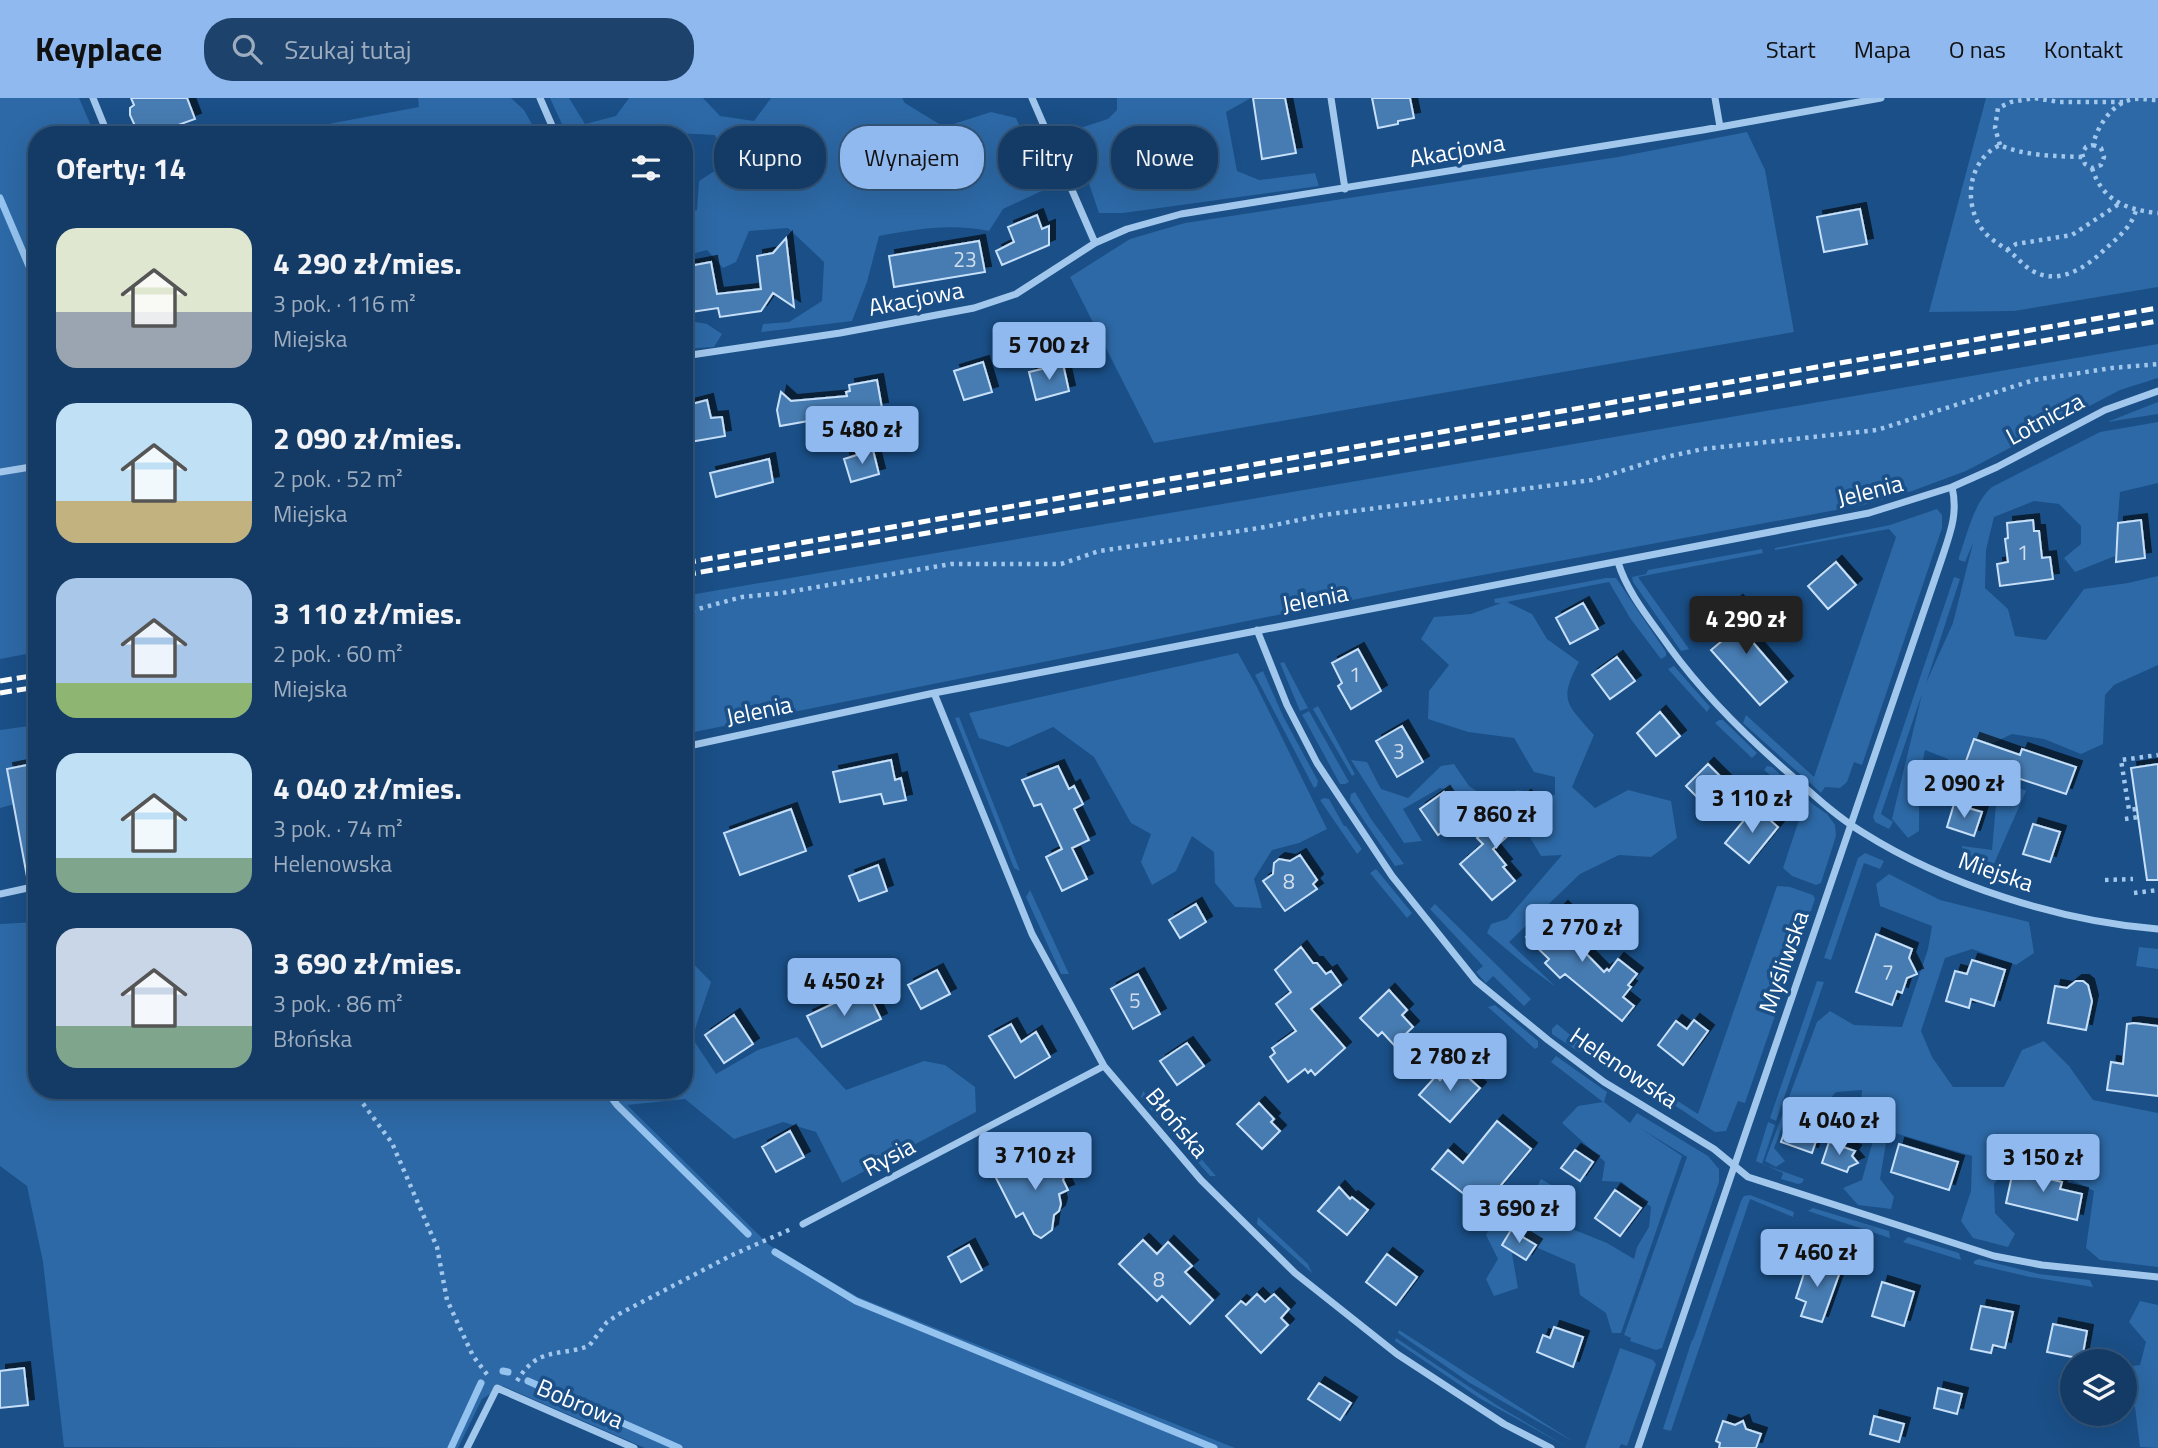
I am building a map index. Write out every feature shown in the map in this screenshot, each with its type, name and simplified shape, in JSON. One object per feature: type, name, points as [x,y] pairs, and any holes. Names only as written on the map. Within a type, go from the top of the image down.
[{"type":"street","points":[[93,98],[104,126]]},
{"type":"street","points":[[540,98],[552,126]]},
{"type":"street","points":[[1032,98],[1095,243]]},
{"type":"street","points":[[1331,98],[1345,189]]},
{"type":"street","points":[[1715,98],[1720,127]]},
{"type":"street","name":"Akacjowa","points":[[693,355],[840,333],[974,308],[1016,294],[1095,243],[1127,229],[1181,214],[1720,127],[1881,98]]},
{"type":"street","name":"Lotnicza","points":[[1952,487],[1997,467],[2105,410],[2158,391]]},
{"type":"street","points":[[0,472],[28,467]]},
{"type":"street","name":"Jelenia","points":[[693,745],[934,692],[1869,513],[1952,487]]},
{"type":"street","name":"Myśliwska","points":[[1638,1448],[1953,524],[1955,506],[1952,487]]},
{"type":"street","name":"Miejska","points":[[1618,562],[1626,583],[1665,640],[1717,706],[1784,770],[1852,825],[1915,861],[2003,896],[2071,915],[2158,929]]},
{"type":"street","name":"Helenowska","points":[[1257,630],[1287,705],[1322,772],[1384,866],[1476,981],[1548,1041],[1604,1082],[1714,1149],[1748,1177],[1994,1256],[2042,1265],[2158,1277]]},
{"type":"street","name":"Błońska","points":[[934,692],[1032,934],[1104,1066],[1201,1181],[1295,1273],[1397,1354],[1504,1424],[1551,1448]]},
{"type":"street","points":[[0,894],[28,888]]},
{"type":"street","name":"Rysia","points":[[803,1224],[1104,1066]]},
{"type":"street","points":[[467,1448],[496,1388]]},
{"type":"street","name":"Bobrowa","points":[[496,1388],[634,1448]]},
{"type":"path","points":[[2000,145],[1995,121],[1997,111],[2003,105],[2034,98],[2059,102],[2158,100]]},
{"type":"path","points":[[2124,102],[2105,118],[2093,145],[2083,150],[2082,156],[2085,164],[2092,168],[2105,193],[2119,204],[2158,212]]},
{"type":"path","points":[[2082,156],[2035,153],[2000,145],[1985,156],[1970,186],[1970,199],[1976,219],[1984,232],[1993,242],[2037,273],[2052,277],[2084,267],[2132,223],[2136,209]]},
{"type":"path","points":[[2092,168],[2101,164],[2104,156],[2101,148],[2093,145]]},
{"type":"path","points":[[2007,250],[2016,243],[2072,235],[2119,204]]},
{"type":"path","points":[[693,610],[742,597],[782,593],[951,564],[1061,564],[1099,551],[1260,528],[1323,515],[1592,480],[1666,457],[1703,449],[1877,430],[2034,380],[2158,364]]},
{"type":"path","points":[[2137,809],[2129,810],[2122,760],[2158,755]]},
{"type":"path","points":[[2125,819],[2138,817]]},
{"type":"path","points":[[2105,880],[2133,879]]},
{"type":"path","points":[[2134,893],[2158,890]]},
{"type":"path","points":[[360,1099],[393,1143],[437,1247],[447,1300],[473,1356],[496,1388]]},
{"type":"path","points":[[512,1395],[522,1373],[539,1359],[554,1352],[589,1346],[607,1322],[619,1314],[730,1256],[803,1224]]},
{"type":"shaded area","points":[[0,98],[79,98],[91,126],[28,126],[28,654],[0,659]]},
{"type":"shaded area","points":[[418,98],[511,98],[524,110],[533,126],[318,126],[419,107]]},
{"type":"shaded area","points":[[550,98],[569,98],[585,124],[616,116],[629,98],[703,98],[720,116],[754,121],[771,98],[902,98],[905,103],[942,126],[840,126],[840,189],[984,189],[984,126],[947,126],[991,112],[1016,118],[1019,126],[998,126],[998,189],[1046,189],[1003,209],[989,231],[947,227],[879,236],[867,282],[852,321],[761,332],[763,324],[789,322],[822,301],[824,262],[788,228],[749,231],[736,262],[723,268],[707,250],[693,254],[693,212],[697,210],[699,181],[714,171],[714,189],[826,189],[826,126],[714,126],[714,135],[693,134],[693,126],[563,126]]},
{"type":"shaded area","points":[[1117,98],[1251,98],[1226,112],[1237,171],[1259,180],[1315,173],[1319,186],[1123,213],[1099,213],[1091,189],[1097,189],[1097,126],[1086,126],[1108,119],[1117,110]]},
{"type":"shaded area","points":[[1986,98],[2158,98],[2158,287],[2014,311],[1929,312]]},
{"type":"shaded area","points":[[1747,132],[1765,170],[1794,332],[1154,443],[1070,277],[1130,239],[1185,223],[1618,157]]},
{"type":"shaded area","points":[[693,322],[707,324],[722,334],[714,347],[693,348]]},
{"type":"shaded area","points":[[2158,344],[2158,378],[2120,390],[1966,471],[1863,505],[1407,589],[693,732],[693,594]]},
{"type":"shaded area","points":[[2158,402],[2158,414],[2107,422]]},
{"type":"shaded area","points":[[2158,422],[2158,483],[2120,492],[2115,556],[2075,572],[2064,558],[2081,544],[2081,526],[2059,504],[2034,501],[1994,517],[1986,550],[1985,588],[2008,609],[2015,636],[2046,640],[2084,589],[2158,576],[2158,665],[2114,685],[2105,695],[2103,744],[2081,754],[2044,739],[2012,734],[1981,749],[1983,770],[2026,791],[1990,873],[1962,859],[1962,846],[1992,850],[1996,804],[1953,778],[1948,759],[1925,750],[1919,780],[1919,831],[1908,838],[1892,819],[1922,694],[1881,814],[1893,822],[1889,829],[1875,822],[1873,817],[1954,577],[1960,579],[1926,683],[1953,623],[1973,543],[1965,562],[1959,560],[1959,557],[1980,501],[1992,487],[2100,432]]},
{"type":"shaded area","points":[[1937,509],[1942,515],[1942,528],[1862,765],[1854,762],[1847,782],[1840,788],[1825,787],[1821,793],[1743,723],[1746,715],[1814,777],[1896,537],[1889,529],[1775,548],[1890,525]]},
{"type":"shaded area","points":[[1762,549],[1763,553],[1638,577],[1689,649],[1681,651],[1633,582],[1632,577],[1646,574],[1648,570]]},
{"type":"shaded area","points":[[1616,578],[1666,652],[1666,656],[1661,659],[1630,618],[1609,582],[1507,602],[1532,614],[1547,639],[1579,662],[1569,685],[1568,702],[1594,735],[1572,787],[1595,808],[1628,790],[1671,801],[1677,838],[1651,857],[1619,855],[1580,874],[1509,942],[1556,987],[1487,933],[1491,924],[1507,919],[1562,855],[1541,856],[1525,829],[1504,830],[1481,820],[1456,793],[1440,788],[1403,809],[1422,841],[1404,843],[1351,760],[1367,762],[1381,789],[1408,798],[1441,766],[1454,764],[1469,786],[1490,800],[1517,790],[1555,795],[1555,777],[1534,772],[1514,738],[1468,732],[1428,719],[1429,691],[1449,665],[1421,639],[1434,617],[1471,614],[1501,603],[1495,603],[1494,599]]},
{"type":"shaded area","points":[[1238,653],[1327,829],[1299,843],[1272,850],[1254,879],[1262,908],[1235,907],[1215,883],[1214,852],[1192,836],[1176,871],[1152,885],[1141,862],[1151,834],[1131,823],[1094,757],[1053,727],[1008,747],[979,738],[969,713]]},
{"type":"shaded area","points":[[1284,662],[1308,708],[1300,711],[1280,663]]},
{"type":"shaded area","points":[[1674,666],[1710,707],[1707,712],[1668,669]]},
{"type":"shaded area","points":[[1263,671],[1284,718],[1318,781],[1314,788],[1255,675]]},
{"type":"shaded area","points":[[1318,706],[1355,774],[1352,776],[1313,709]]},
{"type":"shaded area","points":[[1309,711],[1349,782],[1340,784],[1302,715]]},
{"type":"shaded area","points":[[959,717],[1020,871],[1014,868],[955,718]]},
{"type":"shaded area","points":[[1723,720],[1757,753],[1752,758],[1715,723]]},
{"type":"shaded area","points":[[28,726],[28,800],[0,808],[0,730]]},
{"type":"shaded area","points":[[1767,766],[1772,767],[1827,814],[1835,825],[1836,836],[1821,883],[1816,885],[1792,876],[1783,868],[1803,808],[1799,799],[1764,770]]},
{"type":"shaded area","points":[[1355,792],[1404,864],[1395,866],[1350,800],[1351,794]]},
{"type":"shaded area","points":[[1329,799],[1344,826],[1362,849],[1357,854],[1320,800]]},
{"type":"shaded area","points":[[1865,853],[1884,861],[1880,869],[1864,863],[1831,960],[1824,958],[1858,858]]},
{"type":"shaded area","points":[[1376,869],[1412,913],[1407,918],[1370,873]]},
{"type":"shaded area","points":[[1889,874],[1940,900],[2029,922],[2034,953],[2016,965],[1972,949],[1945,958],[1921,1031],[1932,1057],[1953,1087],[2004,1087],[2022,1050],[2044,1041],[2069,1066],[2093,1100],[2158,1113],[2158,1267],[2100,1260],[2086,1248],[2094,1191],[2074,1181],[2042,1156],[2015,1159],[1994,1184],[1995,1213],[2015,1234],[2008,1247],[1973,1238],[1961,1221],[1971,1191],[1972,1156],[1888,1131],[1880,1179],[1894,1197],[1891,1209],[1858,1205],[1843,1188],[1862,1180],[1874,1137],[1860,1121],[1862,1090],[1836,1092],[1826,1103],[1790,1107],[1774,1148],[1785,1161],[1776,1167],[1765,1161],[1817,1022],[1830,1011],[1854,1025],[1902,1027],[1928,949],[1932,926],[1880,906],[1876,884]]},
{"type":"shaded area","points":[[1777,886],[1790,887],[1813,895],[1815,899],[1745,1103],[1738,1101],[1726,1131],[1715,1132],[1659,1095],[1662,1091],[1698,1114]]},
{"type":"shaded area","points":[[1030,890],[1069,974],[1061,974],[1026,897]]},
{"type":"shaded area","points":[[1435,904],[1531,999],[1524,1006],[1493,976],[1486,983],[1476,972],[1483,966],[1430,909]]},
{"type":"shaded area","points":[[28,922],[28,1099],[685,1099],[627,1105],[769,1245],[858,1297],[1235,1448],[645,1448],[503,1386],[482,1399],[458,1448],[64,1447],[43,1262],[27,1186],[0,1166],[0,924]]},
{"type":"shaded area","points":[[2139,947],[2158,949],[2158,969],[2136,966]]},
{"type":"shaded area","points":[[693,963],[711,982],[693,1035]]},
{"type":"shaded area","points":[[1817,981],[1824,982],[1776,1121],[1770,1118]]},
{"type":"shaded area","points":[[1495,1005],[1538,1041],[1538,1047],[1535,1049],[1488,1007]]},
{"type":"shaded area","points":[[1557,1024],[1586,1048],[1584,1051],[1579,1052],[1552,1034],[1552,1029]]},
{"type":"shaded area","points":[[797,1037],[846,1090],[924,1061],[945,1065],[975,1087],[976,1112],[842,1183],[816,1132],[783,1122],[734,1139],[685,1099],[693,1099],[693,1040],[716,1074],[758,1050]]},
{"type":"shaded area","points":[[1556,1056],[1607,1092],[1604,1102],[1630,1123],[1637,1113],[1708,1156],[1719,1169],[1719,1182],[1662,1348],[1656,1350],[1630,1341],[1631,1338],[1624,1335],[1687,1157],[1640,1128],[1682,1156],[1621,1333],[1612,1333],[1606,1313],[1580,1295],[1575,1264],[1526,1243],[1512,1254],[1518,1288],[1494,1296],[1486,1279],[1498,1259],[1486,1235],[1498,1211],[1525,1209],[1541,1179],[1553,1186],[1552,1208],[1562,1225],[1607,1243],[1634,1259],[1637,1247],[1649,1227],[1651,1207],[1622,1182],[1602,1181],[1605,1162],[1562,1123],[1578,1106],[1603,1102],[1551,1062]]},
{"type":"shaded area","points":[[1143,1091],[1216,1176],[1210,1176],[1156,1112],[1151,1110],[1141,1097]]},
{"type":"shaded area","points":[[1768,1122],[1775,1125],[1762,1164],[1756,1161]]},
{"type":"shaded area","points":[[1766,1165],[1804,1179],[1798,1184],[1781,1179],[1783,1173]]},
{"type":"shaded area","points":[[1750,1195],[1794,1212],[1793,1217],[1750,1199],[1671,1431],[1663,1429],[1741,1201],[1744,1196]]},
{"type":"shaded area","points":[[1813,1208],[1889,1231],[1890,1238],[1808,1211]]},
{"type":"shaded area","points":[[1258,1217],[1308,1264],[1312,1273],[1257,1224]]},
{"type":"shaded area","points":[[1908,1237],[1959,1253],[1961,1260],[1903,1242]]},
{"type":"shaded area","points":[[1979,1259],[2039,1274],[2090,1280],[2093,1287],[2030,1277],[1974,1264],[1974,1261]]},
{"type":"shaded area","points":[[2140,1301],[2158,1305],[2158,1448],[2140,1447],[2137,1423],[2137,1365],[2140,1365],[2146,1342],[2129,1322]]},
{"type":"shaded area","points":[[1399,1330],[1574,1442],[1470,1383],[1398,1333]]},
{"type":"shaded area","points":[[1396,1338],[1498,1406],[1569,1448],[1479,1398],[1395,1341]]},
{"type":"shaded area","points":[[1620,1348],[1653,1360],[1656,1364],[1627,1446],[1621,1444],[1619,1448],[1585,1448]]},
{"type":"building","points":[[131,98],[187,98],[195,119],[176,126],[135,126],[130,115],[130,108],[134,105]]},
{"type":"building","points":[[1253,98],[1285,98],[1296,153],[1262,159]]},
{"type":"building","points":[[1372,98],[1410,98],[1414,118],[1378,128]]},
{"type":"building","points":[[1860,209],[1867,244],[1824,252],[1817,217]]},
{"type":"building","points":[[1037,215],[1042,229],[1049,226],[1049,245],[1002,265],[996,251],[1014,242],[1008,227]]},
{"type":"building","points":[[786,238],[794,307],[773,293],[761,311],[720,317],[718,308],[693,312],[693,265],[711,262],[717,294],[761,289],[757,256],[773,253]]},
{"type":"building","points":[[979,241],[985,272],[894,287],[889,256]]},
{"type":"building","points":[[983,362],[992,392],[964,400],[954,371]]},
{"type":"building","points":[[1063,364],[1069,391],[1036,400],[1029,372]]},
{"type":"building","points":[[877,380],[882,408],[780,426],[777,410],[781,392],[791,401],[847,396],[849,385]]},
{"type":"building","points":[[707,400],[711,418],[722,417],[725,436],[693,441],[693,404]]},
{"type":"building","points":[[873,450],[879,474],[851,482],[844,459]]},
{"type":"building","points":[[769,459],[773,482],[716,497],[710,473]]},
{"type":"building","points":[[2033,520],[2034,531],[2039,531],[2042,558],[2050,557],[2053,579],[2000,586],[1997,564],[2008,562],[2005,539],[2008,538],[2007,523]]},
{"type":"building","points":[[2141,520],[2145,558],[2116,562],[2118,523]]},
{"type":"building","points":[[1836,562],[1856,585],[1828,609],[1808,586]]},
{"type":"building","points":[[1737,601],[1755,623],[1744,632],[1787,682],[1760,705],[1711,650],[1723,640],[1714,629],[1725,620],[1721,615]]},
{"type":"building","points":[[1583,603],[1598,629],[1570,644],[1556,618]]},
{"type":"building","points":[[1358,649],[1381,691],[1351,709],[1338,686],[1342,683],[1332,663]]},
{"type":"building","points":[[1617,657],[1635,681],[1610,699],[1592,675]]},
{"type":"building","points":[[1660,712],[1680,736],[1656,756],[1637,733]]},
{"type":"building","points":[[1402,726],[1423,762],[1397,777],[1376,741]]},
{"type":"building","points":[[1974,739],[2020,755],[2022,749],[2076,767],[2066,794],[1966,761]]},
{"type":"building","points":[[891,760],[895,780],[901,778],[906,800],[884,804],[881,794],[840,802],[833,772]]},
{"type":"building","points":[[1708,764],[1729,785],[1707,807],[1686,786]]},
{"type":"building","points":[[2158,764],[2158,880],[2147,880],[2131,768]]},
{"type":"building","points":[[28,765],[28,882],[7,769]]},
{"type":"building","points":[[1058,766],[1069,789],[1074,786],[1083,804],[1074,809],[1089,840],[1072,848],[1087,879],[1062,891],[1046,857],[1062,849],[1041,804],[1034,806],[1022,780]]},
{"type":"building","points":[[1444,792],[1462,818],[1438,835],[1420,809]]},
{"type":"building","points":[[1525,796],[1537,810],[1493,849],[1515,881],[1492,900],[1460,864],[1483,844],[1477,838]]},
{"type":"building","points":[[1954,804],[1982,812],[1974,836],[1947,827]]},
{"type":"building","points":[[1755,807],[1778,827],[1749,863],[1725,843]]},
{"type":"building","points":[[791,809],[806,851],[740,875],[724,833]]},
{"type":"building","points":[[2033,824],[2060,832],[2050,862],[2023,854]]},
{"type":"building","points":[[1300,855],[1317,880],[1313,884],[1317,889],[1285,911],[1263,881],[1273,874],[1274,863],[1279,859],[1290,861]]},
{"type":"building","points":[[878,865],[887,891],[859,901],[849,876]]},
{"type":"building","points":[[1196,904],[1206,922],[1180,938],[1169,920]]},
{"type":"building","points":[[1562,907],[1579,924],[1568,935],[1604,972],[1607,969],[1609,971],[1618,959],[1637,974],[1623,997],[1634,1006],[1622,1021],[1565,974],[1560,978],[1545,963],[1549,959],[1526,937],[1548,915],[1551,918]]},
{"type":"building","points":[[1876,934],[1912,949],[1909,958],[1917,974],[1907,978],[1902,993],[1897,991],[1892,1005],[1856,992]]},
{"type":"building","points":[[1301,947],[1313,963],[1317,963],[1326,974],[1331,971],[1341,985],[1311,1009],[1345,1048],[1315,1075],[1311,1070],[1308,1073],[1305,1069],[1288,1082],[1270,1057],[1275,1053],[1272,1048],[1296,1031],[1276,1004],[1291,992],[1275,970]]},
{"type":"building","points":[[1972,960],[2005,970],[1994,1006],[1971,999],[1969,1008],[1946,1001],[1955,971],[1967,974]]},
{"type":"building","points":[[937,970],[950,994],[921,1009],[908,985]]},
{"type":"building","points":[[1138,974],[1160,1014],[1133,1029],[1111,989]]},
{"type":"building","points":[[2076,981],[2083,981],[2088,985],[2092,1001],[2086,1030],[2048,1023],[2055,986],[2067,988]]},
{"type":"building","points":[[866,988],[881,1019],[822,1047],[807,1016]]},
{"type":"building","points":[[1389,990],[1407,1010],[1402,1015],[1413,1027],[1394,1045],[1382,1032],[1378,1036],[1360,1018]]},
{"type":"building","points":[[734,1015],[753,1044],[724,1063],[705,1035]]},
{"type":"building","points":[[1694,1020],[1708,1031],[1683,1065],[1658,1045],[1676,1021],[1687,1029]]},
{"type":"building","points":[[1011,1024],[1021,1042],[1036,1032],[1050,1057],[1015,1078],[989,1036]]},
{"type":"building","points":[[2127,1024],[2158,1026],[2158,1096],[2107,1090],[2111,1062],[2123,1064]]},
{"type":"building","points":[[1187,1043],[1204,1066],[1177,1085],[1160,1061]]},
{"type":"building","points":[[1454,1065],[1480,1088],[1450,1122],[1419,1095],[1436,1076],[1440,1080]]},
{"type":"building","points":[[1259,1103],[1274,1119],[1271,1122],[1280,1131],[1262,1149],[1237,1124]]},
{"type":"building","points":[[1792,1110],[1823,1120],[1812,1153],[1781,1142]]},
{"type":"building","points":[[1497,1121],[1531,1149],[1482,1208],[1432,1169],[1448,1150],[1463,1163]]},
{"type":"building","points":[[790,1131],[804,1157],[776,1172],[762,1147]]},
{"type":"building","points":[[1829,1142],[1855,1151],[1852,1156],[1858,1163],[1849,1167],[1847,1172],[1822,1163]]},
{"type":"building","points":[[1899,1144],[1958,1162],[1949,1190],[1891,1172]]},
{"type":"building","points":[[1575,1150],[1593,1162],[1580,1181],[1561,1168]]},
{"type":"building","points":[[1038,1156],[1059,1163],[1065,1174],[1063,1180],[1068,1190],[1059,1194],[1061,1204],[1054,1215],[1052,1230],[1041,1238],[1034,1234],[1023,1213],[1016,1217],[996,1178]]},
{"type":"building","points":[[2027,1168],[2051,1173],[2049,1179],[2062,1182],[2060,1189],[2082,1194],[2077,1220],[2006,1203],[2013,1171],[2026,1174]]},
{"type":"building","points":[[1339,1187],[1350,1199],[1352,1197],[1368,1210],[1347,1235],[1318,1211]]},
{"type":"building","points":[[1615,1190],[1641,1208],[1620,1236],[1595,1218]]},
{"type":"building","points":[[1511,1230],[1536,1245],[1526,1260],[1502,1245]]},
{"type":"building","points":[[1143,1240],[1157,1254],[1168,1242],[1192,1266],[1185,1272],[1213,1300],[1190,1324],[1162,1296],[1157,1301],[1119,1264]]},
{"type":"building","points":[[969,1245],[982,1270],[961,1282],[948,1257]]},
{"type":"building","points":[[1387,1254],[1417,1277],[1396,1305],[1366,1282]]},
{"type":"building","points":[[1809,1258],[1841,1269],[1822,1322],[1801,1316],[1806,1302],[1796,1298]]},
{"type":"building","points":[[1882,1282],[1914,1292],[1904,1326],[1872,1316]]},
{"type":"building","points":[[1257,1294],[1265,1302],[1274,1294],[1289,1309],[1281,1318],[1288,1325],[1261,1353],[1226,1316],[1241,1301],[1246,1305]]},
{"type":"building","points":[[1981,1306],[2013,1312],[2005,1348],[1993,1345],[1991,1353],[1971,1349]]},
{"type":"building","points":[[2053,1324],[2087,1331],[2084,1349],[2060,1349],[2060,1355],[2047,1352]]},
{"type":"building","points":[[1554,1327],[1583,1337],[1573,1367],[1537,1352],[1543,1335],[1550,1338]]},
{"type":"building","points":[[24,1368],[28,1405],[0,1408],[0,1371]]},
{"type":"building","points":[[1319,1383],[1351,1403],[1340,1420],[1308,1399]]},
{"type":"building","points":[[1938,1388],[1962,1394],[1957,1414],[1934,1408]]},
{"type":"building","points":[[1874,1416],[1904,1424],[1899,1442],[1870,1434]]},
{"type":"building","points":[[1723,1421],[1735,1425],[1743,1421],[1746,1429],[1761,1434],[1756,1448],[1719,1448],[1720,1443],[1716,1441]]},
{"type":"waterway","points":[[0,198],[28,264]]},
{"type":"waterway","points":[[613,1099],[748,1234]]},
{"type":"waterway","points":[[775,1252],[856,1301],[1214,1448]]},
{"type":"waterway","points":[[503,1371],[508,1372]]},
{"type":"waterway","points":[[528,1381],[679,1448]]},
{"type":"waterway","points":[[451,1448],[481,1383]]},
{"type":"railway","points":[[693,561],[2158,308]]},
{"type":"railway","points":[[693,573],[2158,321]]},
{"type":"railway","points":[[0,681],[28,676]]},
{"type":"railway","points":[[0,693],[28,688]]}]
